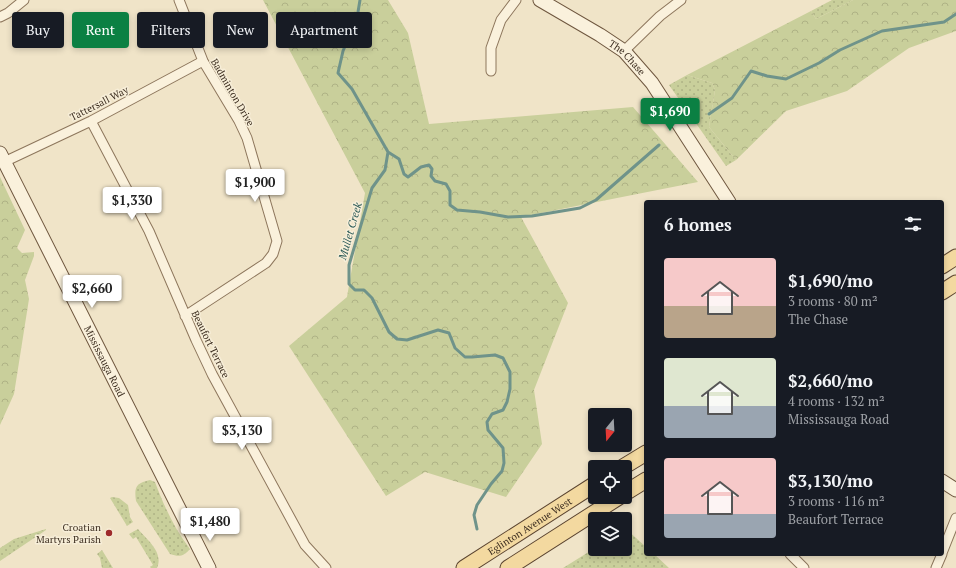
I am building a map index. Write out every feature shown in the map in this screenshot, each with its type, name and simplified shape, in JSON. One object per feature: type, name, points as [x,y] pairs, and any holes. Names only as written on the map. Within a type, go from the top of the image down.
[{"type":"main road","name":"The Chase","points":[[540,0],[600,35],[624,51],[652,83],[728,200]]},
{"type":"main road","name":"Mississauga Road","points":[[2,158],[209,568]]},
{"type":"main road","points":[[944,265],[956,257]]},
{"type":"main road","points":[[944,291],[956,283]]},
{"type":"main road","points":[[632,462],[644,454]]},
{"type":"main road","points":[[632,489],[644,481]]},
{"type":"main road","points":[[944,482],[956,490]]},
{"type":"main road","name":"Eglinton Avenue West","points":[[464,568],[588,488]]},
{"type":"main road","points":[[508,568],[609,504]]},
{"type":"street","points":[[0,17],[8,13],[24,0]]},
{"type":"street","name":"Badminton Drive","points":[[179,0],[203,61],[239,121],[247,138],[277,241],[273,254],[266,264],[185,316]]},
{"type":"street","points":[[491,71],[491,48],[498,27],[501,20],[516,0]]},
{"type":"street","points":[[624,51],[660,16],[681,0]]},
{"type":"street","name":"Tattersall Way","points":[[2,158],[91,121],[203,61]]},
{"type":"street","name":"Beaufort Terrace","points":[[91,121],[149,231],[185,316],[212,374],[305,544],[326,568]]},
{"type":"street","points":[[944,549],[956,518]]},
{"type":"street","points":[[792,556],[804,568]]},
{"type":"street","points":[[936,568],[941,556]]},
{"type":"green space","points":[[263,0],[388,0],[408,33],[429,124],[633,107],[698,182],[521,217],[568,303],[534,390],[542,444],[506,497],[425,472],[386,496],[289,346],[347,297],[365,193],[288,48],[372,48],[372,12],[276,12],[276,25]]},
{"type":"green space","points":[[832,0],[853,0],[816,19],[811,11]]},
{"type":"green space","points":[[853,0],[956,0],[956,31],[909,48],[847,91],[786,111],[736,160],[709,127],[715,90],[712,83],[687,75],[811,11],[816,19]]},
{"type":"green space","points":[[687,75],[712,83],[715,90],[709,127],[736,160],[726,166],[669,85]]},
{"type":"green space","points":[[0,177],[25,230],[17,248],[22,253],[34,252],[34,256],[25,280],[29,299],[14,394],[0,425]]},
{"type":"green space","points":[[150,480],[155,482],[170,517],[190,549],[183,555],[176,556],[170,554],[136,501],[135,492],[137,486]]},
{"type":"green space","points":[[110,498],[119,498],[128,505],[130,517],[133,522],[127,526]]},
{"type":"green space","points":[[46,529],[0,561],[0,548],[14,539]]},
{"type":"green space","points":[[138,529],[154,547],[159,562],[157,568],[150,567],[153,565],[136,537],[133,539],[129,534]]},
{"type":"green space","points":[[632,534],[644,545],[644,556],[656,556],[669,568],[563,568],[588,552],[588,556],[632,556]]},
{"type":"green space","points":[[102,550],[113,568],[102,568],[100,558],[97,554]]},
{"type":"waterway","name":"Mullet Creek","points":[[360,0],[357,18],[343,51],[338,73],[352,89],[388,152],[385,170],[372,188],[349,265],[349,284],[355,290],[364,290],[372,298],[389,332],[397,339],[407,340],[438,330],[449,333],[455,348],[465,357],[495,355],[503,358],[510,372],[510,389],[507,402],[503,410],[492,414],[487,422],[488,430],[503,448],[504,463],[502,471],[477,505],[474,515],[477,529]]},
{"type":"waterway","points":[[709,114],[732,98],[751,71],[767,76],[786,79],[819,63],[840,50],[882,31],[944,22],[956,14]]},
{"type":"waterway","points":[[388,152],[399,159],[404,174],[408,177],[421,167],[429,165],[432,169],[431,176],[435,181],[446,184],[450,191],[450,205],[457,210],[508,217],[532,216],[580,208],[596,200],[659,145]]},
{"type":"place","name":"Croatian Martyrs Parish","points":[[109,533]]}]
